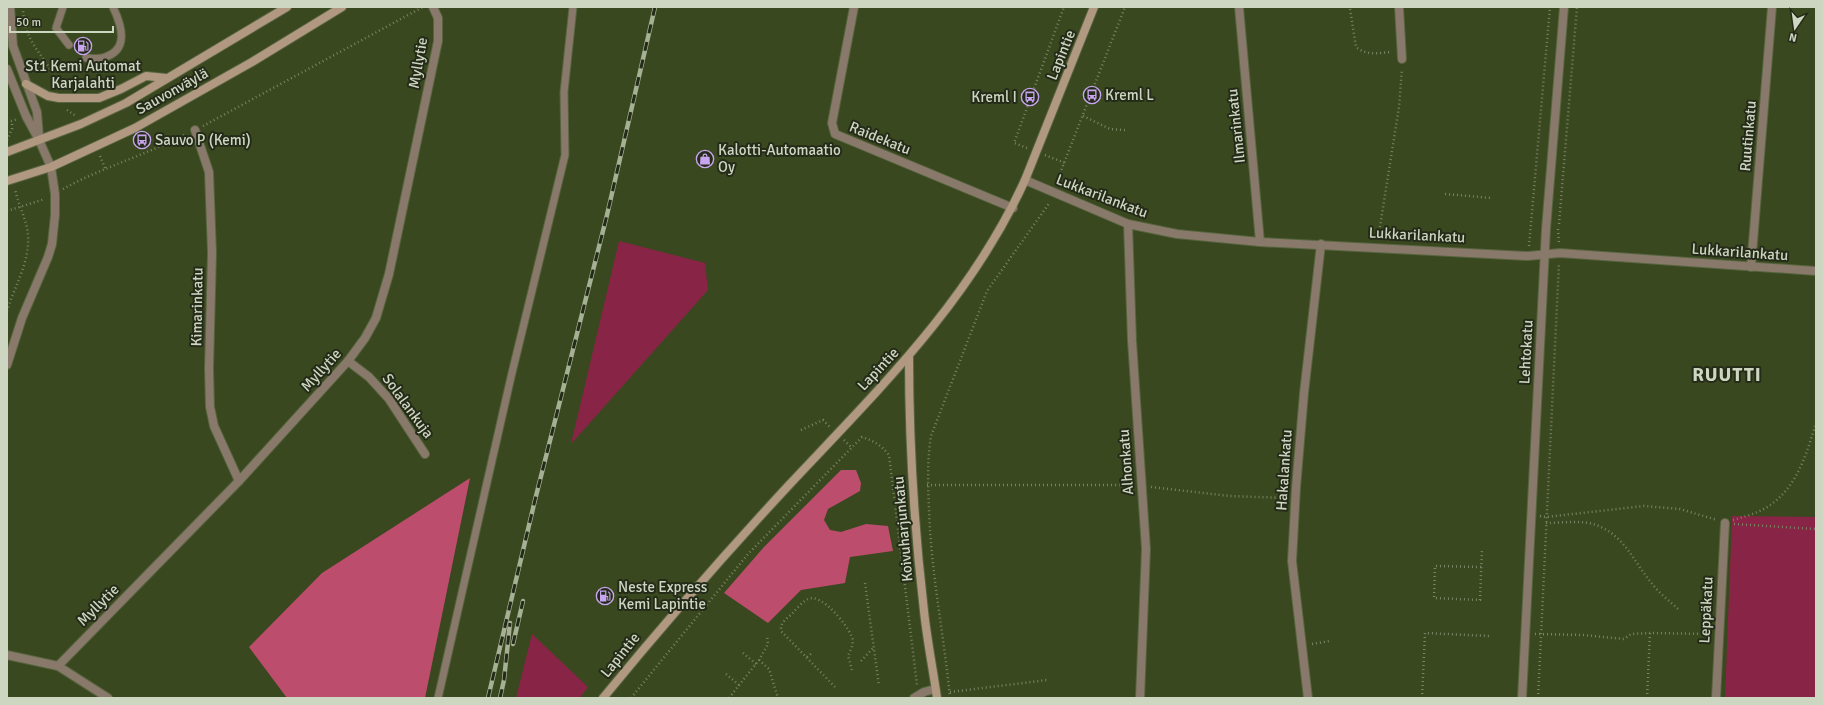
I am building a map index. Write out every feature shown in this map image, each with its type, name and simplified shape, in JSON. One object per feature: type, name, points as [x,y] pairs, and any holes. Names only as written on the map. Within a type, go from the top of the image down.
[{"type":"main road","name":"Sauvonväylä","points":[[8,151],[81,124],[126,103],[287,7]]},
{"type":"main road","name":"Sauvonväylä","points":[[10,180],[51,167],[95,148],[171,109],[342,7]]},
{"type":"main road","name":"Lapintie","points":[[603,698],[721,559],[909,356],[958,296],[986,255],[1013,208],[1094,7]]},
{"type":"main road","points":[[26,84],[48,96],[59,98],[99,98],[146,76],[166,78]]},
{"type":"main road","name":"Koivuharjunkatu","points":[[909,356],[913,486],[924,612],[937,698]]},
{"type":"street","points":[[10,7],[13,46],[37,112],[39,140]]},
{"type":"street","name":"Myllytie","points":[[58,666],[239,481],[348,361],[365,338],[376,318],[389,274],[438,42],[438,18],[433,7]]},
{"type":"street","name":"Raidekatu","points":[[854,7],[832,123],[835,134],[1013,208]]},
{"type":"street","name":"Ilmarinkatu","points":[[1240,7],[1260,242]]},
{"type":"street","points":[[1399,7],[1402,55]]},
{"type":"street","name":"Lehtokatu","points":[[1522,698],[1544,256],[1564,7]]},
{"type":"street","name":"Ruutinkatu","points":[[1751,267],[1772,7]]},
{"type":"street","points":[[7,69],[26,116],[51,167],[55,194],[55,215],[52,244],[22,318],[7,365]]},
{"type":"street","name":"Kimarinkatu","points":[[195,130],[209,172],[212,253],[209,369],[210,406],[214,426],[239,481]]},
{"type":"street","name":"Lukkarilankatu","points":[[1025,180],[1128,224],[1177,234],[1260,242],[1528,256],[1544,256],[1560,253],[1816,271]]},
{"type":"street","name":"Alhonkatu","points":[[1128,224],[1132,341],[1146,563],[1140,698]]},
{"type":"street","name":"Hakalankatu","points":[[1308,698],[1292,561],[1309,347],[1321,244]]},
{"type":"street","name":"Solalankuja","points":[[348,361],[369,377],[389,399],[425,454]]},
{"type":"street","name":"Leppäkatu","points":[[1716,698],[1725,523]]},
{"type":"street","points":[[7,655],[58,666],[108,698]]},
{"type":"street","points":[[916,697],[935,688]]},
{"type":"lane","points":[[63,7],[56,28],[69,45]]},
{"type":"lane","points":[[86,58],[102,58],[116,50],[123,36],[113,7]]},
{"type":"lane","points":[[438,698],[510,384],[565,155],[564,92],[573,7]]},
{"type":"path","points":[[23,7],[23,19],[26,32],[53,75],[60,90]]},
{"type":"path","points":[[83,178],[160,148],[423,7]]},
{"type":"path","points":[[1014,143],[1064,7]]},
{"type":"path","points":[[1057,181],[1125,7]]},
{"type":"path","points":[[1528,256],[1550,7]]},
{"type":"path","points":[[1538,698],[1560,253],[1558,230],[1577,7]]},
{"type":"path","points":[[1350,9],[1356,47],[1362,52],[1402,55],[1400,107],[1377,247]]},
{"type":"path","points":[[75,114],[81,124]]},
{"type":"path","points":[[1083,116],[1110,129],[1125,130]]},
{"type":"path","points":[[7,122],[19,119]]},
{"type":"path","points":[[8,151],[7,141],[12,129],[12,121]]},
{"type":"path","points":[[95,148],[106,168]]},
{"type":"path","points":[[1053,158],[1065,163]]},
{"type":"path","points":[[7,311],[20,279],[27,251],[28,237],[21,207],[10,180]]},
{"type":"path","points":[[1445,194],[1492,198]]},
{"type":"path","points":[[7,211],[40,202]]},
{"type":"path","points":[[950,698],[930,546],[928,453],[931,436],[987,292],[1050,202]]},
{"type":"path","points":[[1725,523],[1756,513],[1772,504],[1786,491],[1806,455],[1816,423]]},
{"type":"path","points":[[631,698],[748,554],[862,437],[873,440],[883,447],[888,455],[916,668],[916,697]]},
{"type":"path","points":[[913,486],[1141,485],[1230,496],[1296,499]]},
{"type":"path","points":[[1532,516],[1546,517],[1644,506],[1698,513],[1725,523],[1816,528]]},
{"type":"path","points":[[1546,523],[1580,522],[1601,526],[1616,537],[1633,555],[1654,587],[1679,610]]},
{"type":"path","points":[[1481,567],[1435,566],[1434,598],[1480,600],[1482,548]]},
{"type":"path","points":[[865,583],[869,600],[879,686]]},
{"type":"path","points":[[836,687],[781,631],[784,620],[808,599],[816,598],[824,602],[834,611],[852,635],[853,646],[848,656],[852,670]]},
{"type":"path","points":[[1422,698],[1425,633],[1489,636]]},
{"type":"path","points":[[1647,698],[1650,633]]},
{"type":"path","points":[[1525,634],[1583,635],[1624,640],[1631,634],[1719,634]]},
{"type":"path","points":[[729,698],[759,660],[768,644],[767,635]]},
{"type":"path","points":[[1302,645],[1330,641]]},
{"type":"path","points":[[861,660],[875,650]]},
{"type":"path","points":[[743,653],[756,664]]},
{"type":"path","points":[[807,657],[812,653]]},
{"type":"path","points":[[759,660],[769,669],[778,698]]},
{"type":"path","points":[[726,674],[739,685]]},
{"type":"path","points":[[950,692],[1047,680]]},
{"type":"shaded area","points":[[619,241],[705,263],[708,290],[571,444]]},
{"type":"shaded area","points":[[841,470],[856,470],[861,483],[860,491],[828,509],[824,520],[830,530],[841,532],[866,524],[888,526],[893,551],[850,557],[845,583],[801,590],[768,623],[724,593],[764,547]]},
{"type":"shaded area","points":[[470,478],[425,698],[287,698],[249,647],[322,573]]},
{"type":"shaded area","points":[[1732,516],[1816,517],[1816,698],[1725,698]]},
{"type":"shaded area","points":[[532,634],[588,687],[580,698],[516,698]]},
{"type":"railway","points":[[488,698],[535,500],[607,215],[655,7]]},
{"type":"railway","points":[[513,644],[523,601]]},
{"type":"railway","points":[[500,698],[504,680],[510,623]]},
{"type":"place","name":"St1 Kemi Automat Karjalahti","points":[[83,46]]},
{"type":"place","name":"Kreml L","points":[[1092,95]]},
{"type":"place","name":"Kreml I","points":[[1030,97]]},
{"type":"place","name":"Sauvo P (Kemi)","points":[[142,140]]},
{"type":"place","name":"Kalotti-Automaatio Oy","points":[[705,159]]},
{"type":"place","name":"Neste Express Kemi Lapintie","points":[[605,596]]},
{"type":"district","name":"RUUTTI","points":[[1727,374]]}]
